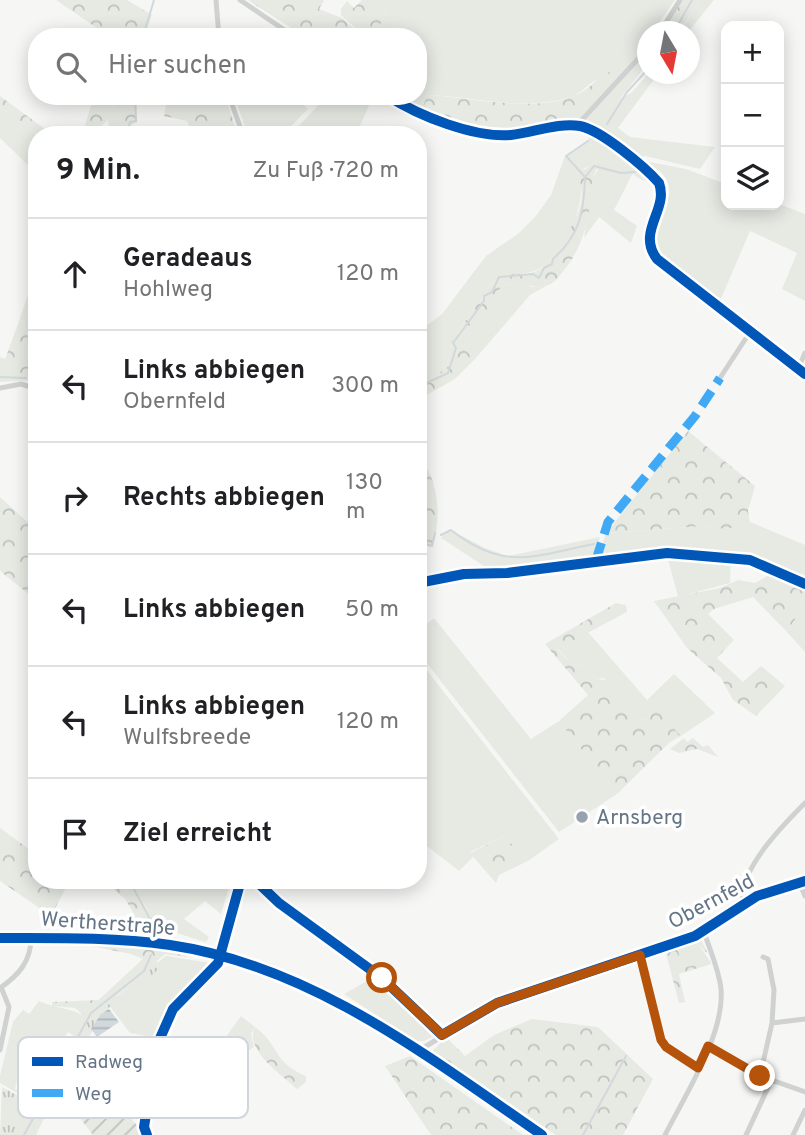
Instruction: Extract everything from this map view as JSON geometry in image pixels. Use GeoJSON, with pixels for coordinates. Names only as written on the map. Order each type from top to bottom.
{"type":"FeatureCollection","features":[{"type":"Feature","properties":{"kind":"main road","name":"Wertherstraße"},"geometry":{"type":"LineString","coordinates":[[0,938],[130,940],[220,956],[321,993],[418,1051],[542,1135]]}},
{"type":"Feature","properties":{"kind":"street"},"geometry":{"type":"LineString","coordinates":[[216,0],[218,28]]}},
{"type":"Feature","properties":{"kind":"street"},"geometry":{"type":"LineString","coordinates":[[240,0],[282,28]]}},
{"type":"Feature","properties":{"kind":"street"},"geometry":{"type":"LineString","coordinates":[[667,21],[680,0]]}},
{"type":"Feature","properties":{"kind":"street"},"geometry":{"type":"LineString","coordinates":[[580,126],[581,121],[637,60]]}},
{"type":"Feature","properties":{"kind":"street"},"geometry":{"type":"LineString","coordinates":[[232,105],[240,126]]}},
{"type":"Feature","properties":{"kind":"street"},"geometry":{"type":"LineString","coordinates":[[404,105],[419,114],[495,135],[580,126],[604,138],[657,180],[661,197],[648,236],[654,255],[805,374]]}},
{"type":"Feature","properties":{"kind":"street"},"geometry":{"type":"LineString","coordinates":[[720,378],[750,332]]}},
{"type":"Feature","properties":{"kind":"street"},"geometry":{"type":"LineString","coordinates":[[798,369],[805,352]]}},
{"type":"Feature","properties":{"kind":"street"},"geometry":{"type":"LineString","coordinates":[[0,388],[21,384],[28,387]]}},
{"type":"Feature","properties":{"kind":"street"},"geometry":{"type":"LineString","coordinates":[[774,571],[805,584]]}},
{"type":"Feature","properties":{"kind":"street"},"geometry":{"type":"LineString","coordinates":[[743,904],[742,889],[748,875],[785,823],[805,803]]}},
{"type":"Feature","properties":{"kind":"street"},"geometry":{"type":"LineString","coordinates":[[802,882],[805,896]]}},
{"type":"Feature","properties":{"kind":"street","name":"Obernfeld"},"geometry":{"type":"LineString","coordinates":[[418,1051],[497,1003],[704,932],[743,904],[772,890],[802,882]]}},
{"type":"Feature","properties":{"kind":"street"},"geometry":{"type":"LineString","coordinates":[[160,1037],[167,1020],[214,969],[239,889]]}},
{"type":"Feature","properties":{"kind":"street"},"geometry":{"type":"LineString","coordinates":[[665,1135],[717,1024],[721,989],[704,932]]}},
{"type":"Feature","properties":{"kind":"street"},"geometry":{"type":"LineString","coordinates":[[0,1050],[9,1007],[1,987],[24,966],[30,952],[31,938]]}},
{"type":"Feature","properties":{"kind":"street"},"geometry":{"type":"LineString","coordinates":[[640,955],[661,1040],[666,1047],[698,1068]]}},
{"type":"Feature","properties":{"kind":"street"},"geometry":{"type":"LineString","coordinates":[[760,1076],[772,1023],[774,990],[768,959],[763,957]]}},
{"type":"Feature","properties":{"kind":"street"},"geometry":{"type":"LineString","coordinates":[[360,961],[382,978],[442,1035]]}},
{"type":"Feature","properties":{"kind":"street"},"geometry":{"type":"LineString","coordinates":[[772,1023],[805,1019]]}},
{"type":"Feature","properties":{"kind":"street"},"geometry":{"type":"LineString","coordinates":[[708,1046],[771,1082],[805,1093]]}},
{"type":"Feature","properties":{"kind":"street"},"geometry":{"type":"LineString","coordinates":[[747,1135],[771,1082]]}},
{"type":"Feature","properties":{"kind":"street"},"geometry":{"type":"LineString","coordinates":[[793,1135],[805,1110]]}},
{"type":"Feature","properties":{"kind":"street"},"geometry":{"type":"LineString","coordinates":[[145,1118],[144,1127],[147,1135]]}},
{"type":"Feature","properties":{"kind":"green space"},"geometry":{"type":"Polygon","coordinates":[[[56,0],[127,0],[152,15],[147,28],[97,28],[56,0]]]}},
{"type":"Feature","properties":{"kind":"green space"},"geometry":{"type":"Polygon","coordinates":[[[248,0],[324,0],[319,9],[342,18],[353,28],[291,28],[248,0]]]}},
{"type":"Feature","properties":{"kind":"green space"},"geometry":{"type":"Polygon","coordinates":[[[362,0],[392,0],[378,28],[355,28],[341,15],[341,9],[347,1],[354,8],[362,0]]]}},
{"type":"Feature","properties":{"kind":"green space"},"geometry":{"type":"Polygon","coordinates":[[[392,0],[675,0],[660,21],[637,21],[637,55],[626,67],[616,74],[596,80],[573,96],[551,102],[516,103],[428,95],[427,98],[427,28],[378,28],[392,0]]]}},
{"type":"Feature","properties":{"kind":"green space"},"geometry":{"type":"Polygon","coordinates":[[[681,0],[700,0],[686,21],[668,21],[681,0]]]}},
{"type":"Feature","properties":{"kind":"green space"},"geometry":{"type":"Polygon","coordinates":[[[700,0],[714,0],[697,21],[687,21],[700,0]]]}},
{"type":"Feature","properties":{"kind":"green space"},"geometry":{"type":"Polygon","coordinates":[[[637,50],[637,57],[580,119],[572,122],[497,131],[422,110],[424,105],[427,105],[427,95],[505,103],[545,103],[584,91],[605,72],[618,73],[637,50]]]}},
{"type":"Feature","properties":{"kind":"green space"},"geometry":{"type":"Polygon","coordinates":[[[637,63],[637,77],[620,99],[639,84],[651,84],[618,128],[630,137],[715,147],[700,169],[645,156],[633,159],[583,123],[637,63]]]}},
{"type":"Feature","properties":{"kind":"green space"},"geometry":{"type":"Polygon","coordinates":[[[0,96],[41,126],[28,128],[0,107],[0,96]]]}},
{"type":"Feature","properties":{"kind":"green space"},"geometry":{"type":"Polygon","coordinates":[[[91,105],[136,105],[137,122],[130,126],[109,126],[108,120],[101,126],[85,126],[91,105]]]}},
{"type":"Feature","properties":{"kind":"green space"},"geometry":{"type":"Polygon","coordinates":[[[166,105],[228,105],[235,126],[189,126],[187,121],[164,116],[166,105]]]}},
{"type":"Feature","properties":{"kind":"green space"},"geometry":{"type":"Polygon","coordinates":[[[237,105],[304,105],[308,109],[291,126],[245,126],[237,105]]]}},
{"type":"Feature","properties":{"kind":"green space"},"geometry":{"type":"Polygon","coordinates":[[[318,105],[369,105],[360,126],[299,126],[318,105]]]}},
{"type":"Feature","properties":{"kind":"green space"},"geometry":{"type":"Polygon","coordinates":[[[410,105],[424,105],[422,110],[410,105]]]}},
{"type":"Feature","properties":{"kind":"green space"},"geometry":{"type":"Polygon","coordinates":[[[0,107],[28,128],[28,165],[0,138],[0,107]]]}},
{"type":"Feature","properties":{"kind":"green space"},"geometry":{"type":"Polygon","coordinates":[[[592,134],[651,178],[649,182],[640,179],[586,142],[592,134]]]}},
{"type":"Feature","properties":{"kind":"green space"},"geometry":{"type":"Polygon","coordinates":[[[586,142],[633,173],[614,210],[637,226],[631,243],[599,217],[584,238],[593,177],[598,170],[590,165],[577,173],[582,179],[579,205],[576,219],[564,245],[546,265],[534,271],[496,277],[451,342],[447,368],[427,381],[427,325],[442,314],[486,256],[519,233],[536,216],[551,195],[565,156],[586,142]]]}},
{"type":"Feature","properties":{"kind":"green space"},"geometry":{"type":"Polygon","coordinates":[[[645,161],[686,169],[721,182],[721,210],[784,210],[784,206],[805,214],[805,301],[782,289],[797,253],[750,231],[720,301],[667,263],[656,250],[653,241],[654,231],[669,195],[669,186],[658,170],[645,161]]]}},
{"type":"Feature","properties":{"kind":"green space"},"geometry":{"type":"Polygon","coordinates":[[[592,162],[599,164],[593,177],[583,237],[565,269],[554,282],[545,286],[503,284],[464,344],[467,352],[476,358],[455,379],[427,395],[427,380],[447,368],[451,342],[496,277],[534,272],[553,257],[575,220],[580,205],[582,197],[577,171],[586,169],[592,162]]]}},
{"type":"Feature","properties":{"kind":"green space"},"geometry":{"type":"Polygon","coordinates":[[[522,282],[532,287],[546,286],[530,295],[476,358],[467,352],[464,344],[503,284],[522,282]]]}},
{"type":"Feature","properties":{"kind":"green space"},"geometry":{"type":"Polygon","coordinates":[[[28,294],[28,339],[23,320],[19,321],[28,294]]]}},
{"type":"Feature","properties":{"kind":"green space"},"geometry":{"type":"Polygon","coordinates":[[[23,320],[28,336],[28,380],[0,382],[0,357],[5,359],[19,321],[23,320]]]}},
{"type":"Feature","properties":{"kind":"green space"},"geometry":{"type":"Polygon","coordinates":[[[688,431],[755,486],[748,511],[750,524],[725,529],[702,526],[606,533],[688,431]]]}},
{"type":"Feature","properties":{"kind":"green space"},"geometry":{"type":"Polygon","coordinates":[[[427,469],[435,489],[438,513],[432,547],[427,546],[427,469]]]}},
{"type":"Feature","properties":{"kind":"green space"},"geometry":{"type":"Polygon","coordinates":[[[0,497],[28,523],[28,594],[0,571],[0,497]]]}},
{"type":"Feature","properties":{"kind":"green space"},"geometry":{"type":"Polygon","coordinates":[[[750,522],[805,545],[805,583],[750,557],[664,552],[598,557],[606,533],[702,526],[725,529],[750,522]]]}},
{"type":"Feature","properties":{"kind":"green space"},"geometry":{"type":"Polygon","coordinates":[[[449,529],[485,548],[508,556],[600,537],[592,559],[493,572],[441,538],[449,529]]]}},
{"type":"Feature","properties":{"kind":"green space"},"geometry":{"type":"Polygon","coordinates":[[[667,555],[731,560],[730,583],[678,597],[667,555]]]}},
{"type":"Feature","properties":{"kind":"green space"},"geometry":{"type":"Polygon","coordinates":[[[773,573],[805,586],[805,597],[795,605],[798,616],[786,631],[753,597],[714,609],[708,614],[734,640],[717,658],[743,682],[761,666],[785,686],[756,716],[733,700],[721,678],[687,648],[654,601],[720,588],[738,580],[755,583],[773,573]]]}},
{"type":"Feature","properties":{"kind":"green space"},"geometry":{"type":"Polygon","coordinates":[[[805,597],[805,652],[786,631],[798,616],[795,605],[805,597]]]}},
{"type":"Feature","properties":{"kind":"green space"},"geometry":{"type":"Polygon","coordinates":[[[616,603],[626,605],[627,612],[557,649],[571,664],[586,667],[597,679],[608,680],[637,719],[645,720],[651,714],[647,700],[681,736],[670,742],[617,794],[559,721],[588,695],[545,644],[616,603]]]}},
{"type":"Feature","properties":{"kind":"green space"},"geometry":{"type":"Polygon","coordinates":[[[434,618],[531,739],[559,721],[617,794],[559,832],[427,663],[427,624],[434,618]]]}},
{"type":"Feature","properties":{"kind":"green space"},"geometry":{"type":"Polygon","coordinates":[[[587,631],[647,700],[674,674],[715,713],[681,736],[648,702],[651,714],[645,720],[637,719],[604,678],[597,679],[586,667],[571,664],[557,648],[587,631]]]}},
{"type":"Feature","properties":{"kind":"green space"},"geometry":{"type":"Polygon","coordinates":[[[427,670],[559,839],[528,861],[504,836],[470,852],[473,857],[459,871],[427,846],[427,670]]]}},
{"type":"Feature","properties":{"kind":"green space"},"geometry":{"type":"Polygon","coordinates":[[[684,738],[687,742],[693,738],[703,747],[708,745],[718,757],[697,749],[679,753],[670,749],[684,738]]]}},
{"type":"Feature","properties":{"kind":"green space"},"geometry":{"type":"Polygon","coordinates":[[[0,828],[28,848],[28,889],[65,889],[51,916],[0,881],[0,828]]]}},
{"type":"Feature","properties":{"kind":"green space"},"geometry":{"type":"Polygon","coordinates":[[[504,836],[528,861],[499,875],[496,883],[470,853],[504,836]]]}},
{"type":"Feature","properties":{"kind":"green space"},"geometry":{"type":"Polygon","coordinates":[[[138,889],[228,889],[221,914],[205,901],[184,919],[209,937],[206,942],[180,934],[160,923],[140,896],[138,889]]]}},
{"type":"Feature","properties":{"kind":"green space"},"geometry":{"type":"Polygon","coordinates":[[[140,889],[145,907],[167,930],[139,927],[85,928],[126,925],[133,921],[134,914],[125,899],[114,890],[140,889]]]}},
{"type":"Feature","properties":{"kind":"green space"},"geometry":{"type":"Polygon","coordinates":[[[700,938],[708,954],[699,945],[678,951],[683,968],[710,961],[711,964],[679,974],[685,1002],[679,1003],[665,950],[700,938]]]}},
{"type":"Feature","properties":{"kind":"green space"},"geometry":{"type":"Polygon","coordinates":[[[91,943],[144,946],[188,954],[187,957],[165,954],[118,994],[87,1037],[76,1037],[87,1018],[75,1008],[52,1006],[52,1002],[99,1000],[143,959],[91,946],[91,943]]]}},
{"type":"Feature","properties":{"kind":"green space"},"geometry":{"type":"Polygon","coordinates":[[[699,945],[710,961],[683,969],[678,951],[699,945]]]}},
{"type":"Feature","properties":{"kind":"green space"},"geometry":{"type":"Polygon","coordinates":[[[166,956],[211,963],[175,1008],[157,1037],[130,1033],[108,1004],[166,956]]]}},
{"type":"Feature","properties":{"kind":"green space"},"geometry":{"type":"Polygon","coordinates":[[[166,956],[173,957],[147,979],[138,980],[118,995],[89,1037],[73,1037],[77,1020],[143,959],[159,962],[166,956]]]}},
{"type":"Feature","properties":{"kind":"green space"},"geometry":{"type":"Polygon","coordinates":[[[376,976],[436,1035],[424,1041],[416,1041],[344,994],[376,976]]]}},
{"type":"Feature","properties":{"kind":"green space"},"geometry":{"type":"Polygon","coordinates":[[[39,1001],[87,1018],[74,1036],[68,1032],[65,1037],[18,1037],[18,1079],[15,1089],[18,1093],[0,1083],[0,1076],[13,1022],[23,1010],[29,1014],[39,1001]]]}},
{"type":"Feature","properties":{"kind":"green space"},"geometry":{"type":"Polygon","coordinates":[[[241,1016],[255,1027],[251,1034],[254,1047],[248,1051],[248,1037],[226,1037],[241,1016]]]}},
{"type":"Feature","properties":{"kind":"green space"},"geometry":{"type":"Polygon","coordinates":[[[532,1019],[598,1027],[653,1079],[623,1135],[556,1135],[433,1051],[446,1037],[465,1056],[494,1035],[532,1019]]]}},
{"type":"Feature","properties":{"kind":"green space"},"geometry":{"type":"Polygon","coordinates":[[[255,1027],[263,1033],[287,1065],[306,1076],[306,1082],[297,1089],[266,1061],[254,1044],[255,1027]]]}},
{"type":"Feature","properties":{"kind":"green space"},"geometry":{"type":"Polygon","coordinates":[[[410,1056],[523,1135],[431,1135],[385,1066],[410,1056]]]}},
{"type":"Feature","properties":{"kind":"green space"},"geometry":{"type":"Polygon","coordinates":[[[2,1087],[18,1096],[18,1118],[41,1118],[32,1135],[0,1135],[2,1087]]]}},
{"type":"Feature","properties":{"kind":"green space"},"geometry":{"type":"Polygon","coordinates":[[[31,1118],[44,1118],[36,1135],[21,1135],[31,1118]]]}},
{"type":"Feature","properties":{"kind":"green space"},"geometry":{"type":"Polygon","coordinates":[[[80,1118],[131,1118],[144,1135],[93,1135],[80,1118]]]}},
{"type":"Feature","properties":{"kind":"shaded area"},"geometry":{"type":"Polygon","coordinates":[[[109,1009],[119,1022],[97,1037],[91,1029],[101,1014],[109,1009]]]}},
{"type":"Feature","properties":{"kind":"waterway"},"geometry":{"type":"LineString","coordinates":[[146,28],[154,0]]}},
{"type":"Feature","properties":{"kind":"waterway"},"geometry":{"type":"LineString","coordinates":[[680,21],[692,0]]}},
{"type":"Feature","properties":{"kind":"waterway"},"geometry":{"type":"LineString","coordinates":[[607,124],[637,81]]}},
{"type":"Feature","properties":{"kind":"waterway"},"geometry":{"type":"LineString","coordinates":[[129,126],[130,122],[136,121],[135,105]]}},
{"type":"Feature","properties":{"kind":"waterway"},"geometry":{"type":"LineString","coordinates":[[427,383],[448,373],[456,348],[453,343],[484,301],[484,296],[492,292],[499,277],[533,274],[539,278],[544,268],[552,264],[553,259],[575,232],[582,212],[585,177],[566,156],[588,141]]}},
{"type":"Feature","properties":{"kind":"waterway"},"geometry":{"type":"LineString","coordinates":[[586,176],[594,166],[621,173],[635,172]]}},
{"type":"Feature","properties":{"kind":"waterway"},"geometry":{"type":"LineString","coordinates":[[0,377],[26,378]]}},
{"type":"Feature","properties":{"kind":"waterway"},"geometry":{"type":"LineString","coordinates":[[441,535],[451,530],[488,552],[520,557],[594,544]]}},
{"type":"Feature","properties":{"kind":"waterway"},"geometry":{"type":"LineString","coordinates":[[427,545],[432,546],[435,533]]}},
{"type":"Feature","properties":{"kind":"waterway"},"geometry":{"type":"LineString","coordinates":[[134,889],[151,921],[150,929]]}},
{"type":"Feature","properties":{"kind":"waterway"},"geometry":{"type":"LineString","coordinates":[[78,1037],[91,1013],[144,971],[151,955]]}},
{"type":"Feature","properties":{"kind":"waterway"},"geometry":{"type":"LineString","coordinates":[[583,1135],[626,1056]]}},
{"type":"Feature","properties":{"kind":"waterway"},"geometry":{"type":"LineString","coordinates":[[24,1135],[33,1118]]}},
{"type":"Feature","properties":{"kind":"marked path"},"geometry":{"type":"LineString","coordinates":[[596,560],[608,522],[695,416],[720,378]]}},
{"type":"Feature","properties":{"kind":"cycle path"},"geometry":{"type":"LineString","coordinates":[[404,105],[447,124],[481,133],[511,135],[572,125],[589,129],[611,142],[659,183],[660,202],[650,239],[651,249],[657,259],[805,374]]}},
{"type":"Feature","properties":{"kind":"cycle path"},"geometry":{"type":"LineString","coordinates":[[427,581],[464,574],[507,573],[667,553],[750,560],[805,584]]}},
{"type":"Feature","properties":{"kind":"cycle path"},"geometry":{"type":"LineString","coordinates":[[264,889],[279,903],[382,978],[442,1035],[497,1003],[695,936],[757,896],[805,881]]}},
{"type":"Feature","properties":{"kind":"cycle path"},"geometry":{"type":"LineString","coordinates":[[161,1037],[173,1009],[218,963],[239,889]]}},
{"type":"Feature","properties":{"kind":"cycle path"},"geometry":{"type":"LineString","coordinates":[[0,938],[149,942],[222,956],[272,972],[366,1018],[542,1135]]}},
{"type":"Feature","properties":{"kind":"cycle path"},"geometry":{"type":"LineString","coordinates":[[145,1118],[144,1127],[147,1135]]}},
{"type":"Feature","properties":{"kind":"place","name":"Arnsberg"},"geometry":{"type":"Point","coordinates":[582,817]}},
{"type":"Feature","properties":{"kind":"route"},"geometry":{"type":"LineString","coordinates":[[382,978],[442,1035],[497,1003],[524,992],[640,955],[661,1040],[666,1047],[698,1068],[708,1046],[760,1076]]}}]}
